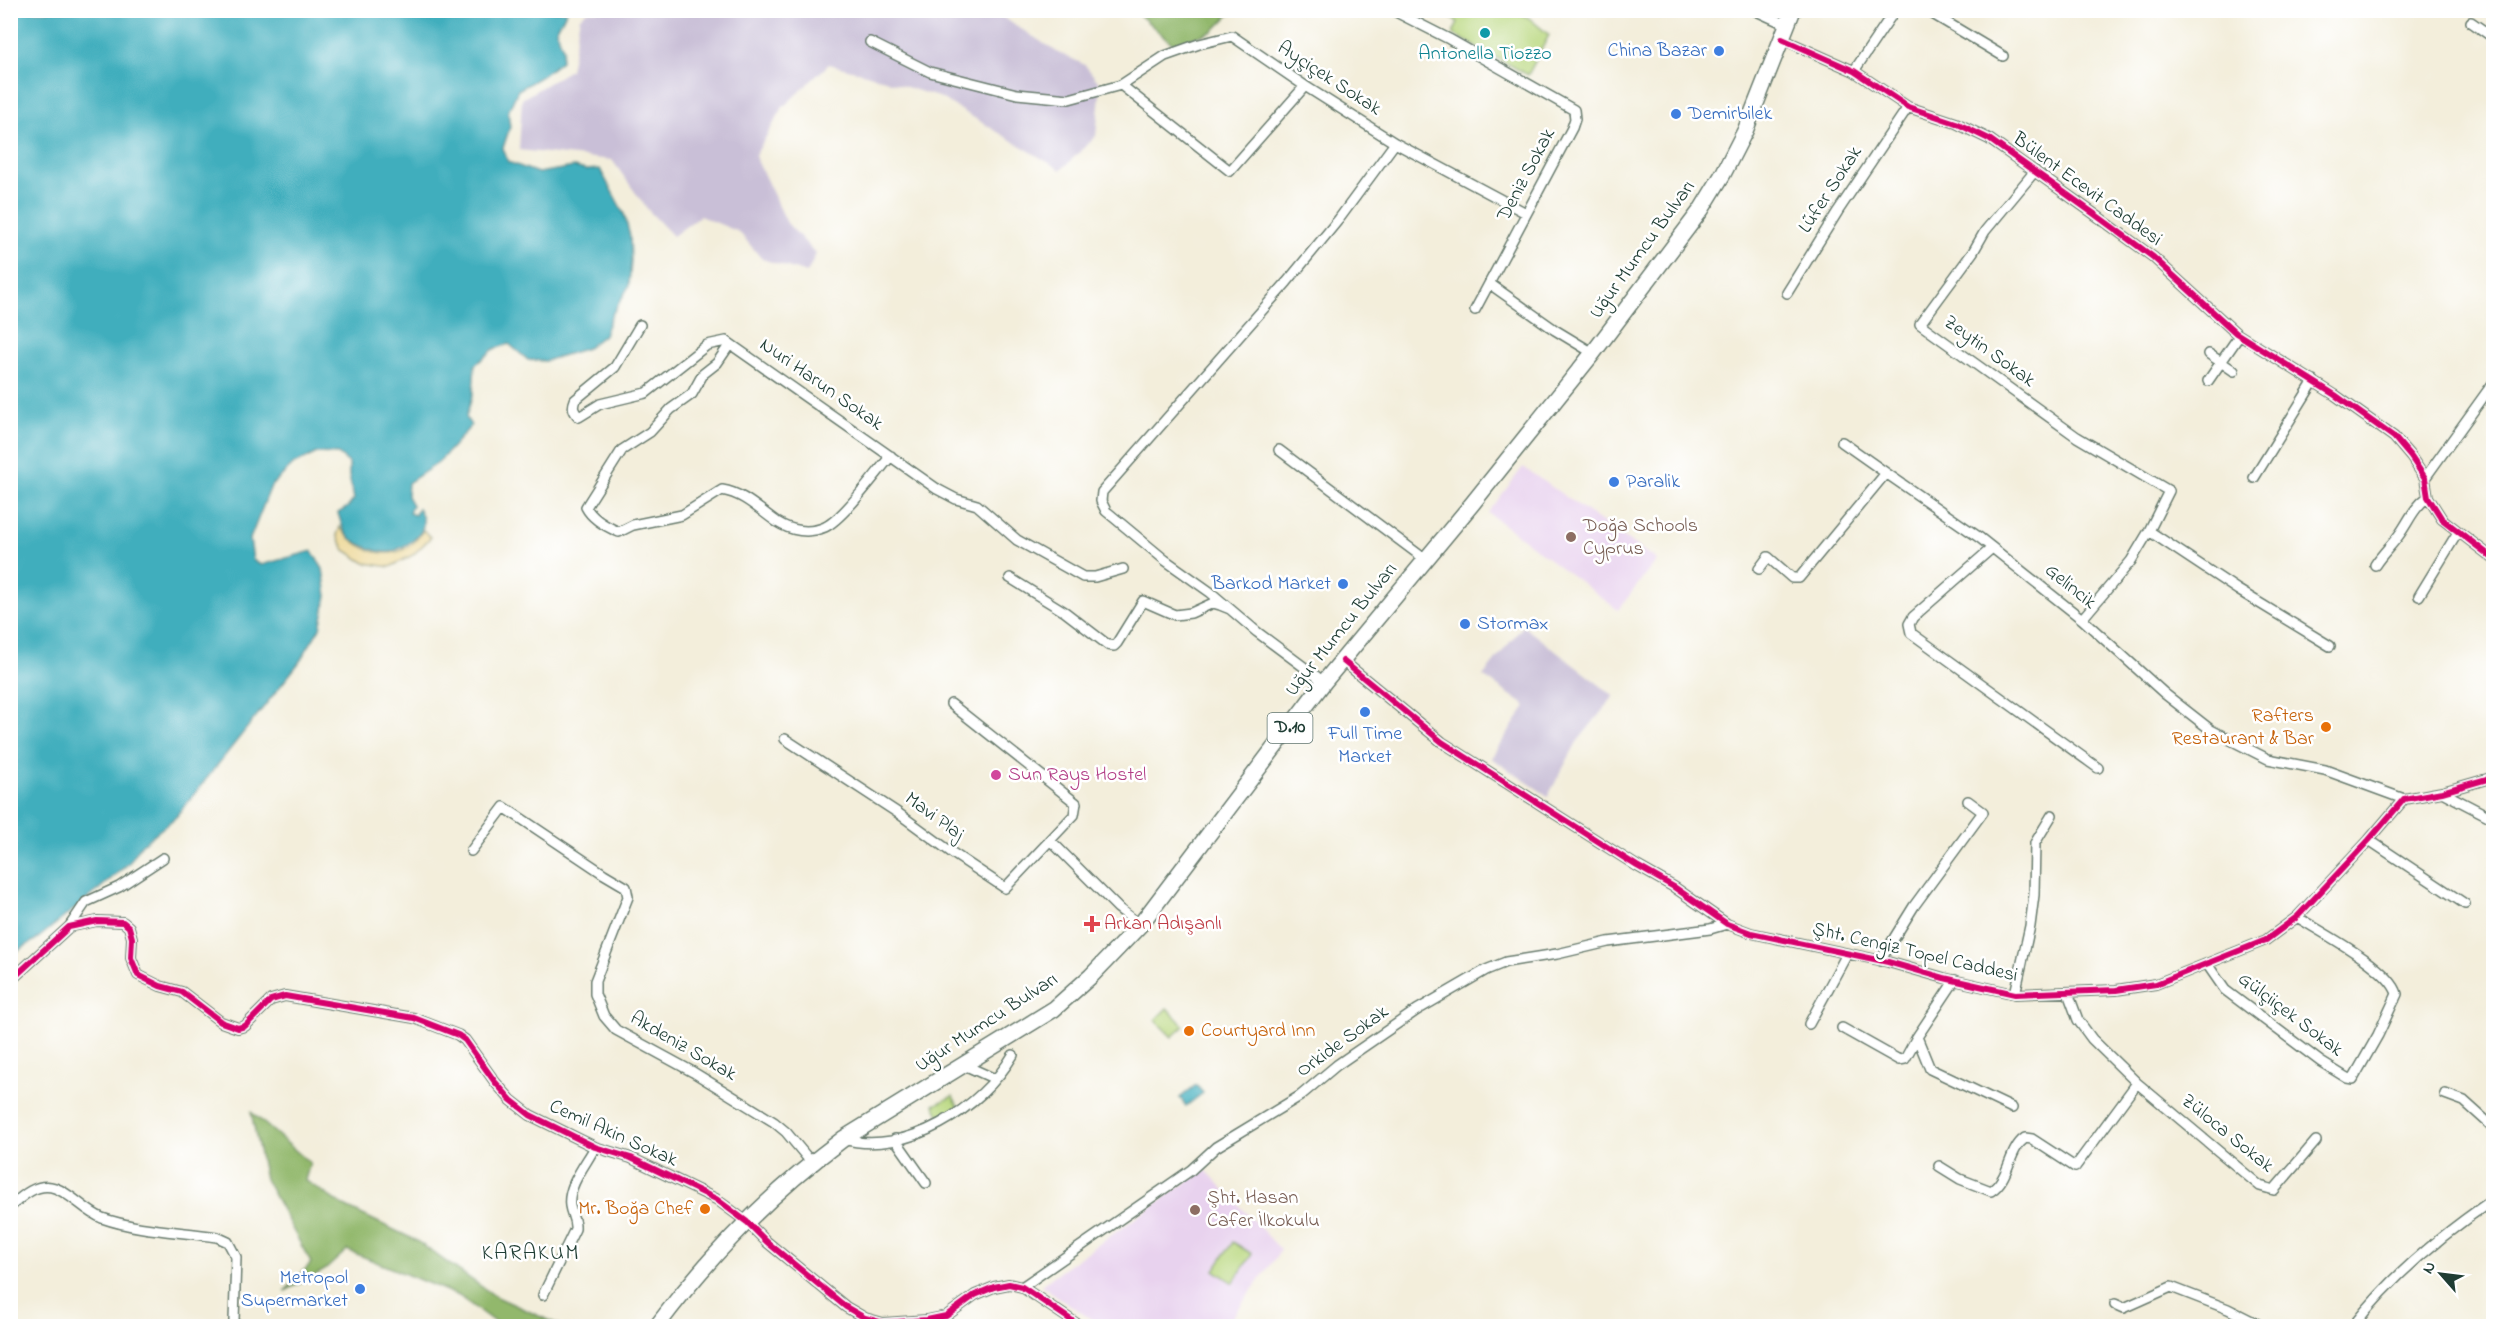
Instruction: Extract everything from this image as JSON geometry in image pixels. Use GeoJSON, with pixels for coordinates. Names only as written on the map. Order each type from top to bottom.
{"type":"FeatureCollection","features":[{"type":"Feature","properties":{"kind":"main road","name":"Uğur Mumcu Bulvarı"},"geometry":{"type":"LineString","coordinates":[[657,1326],[675,1301],[747,1222],[811,1162],[843,1138],[1054,1009],[1091,976],[1140,925],[1324,682],[1593,353],[1701,210],[1724,174],[1745,131],[1793,10]]}},
{"type":"Feature","properties":{"kind":"street","name":"Deniz Sokak"},"geometry":{"type":"LineString","coordinates":[[1392,10],[1449,39],[1574,110],[1575,118],[1572,128],[1475,310]]}},
{"type":"Feature","properties":{"kind":"street","name":"Bülent Ecevit Caddesi"},"geometry":{"type":"LineString","coordinates":[[1754,10],[1785,32],[1854,71],[1908,107],[1956,123],[1989,139],[2153,257],[2239,336],[2314,381],[2394,437],[2425,478],[2428,496],[2442,519],[2493,559]]}},
{"type":"Feature","properties":{"kind":"street"},"geometry":{"type":"LineString","coordinates":[[1854,71],[1894,10]]}},
{"type":"Feature","properties":{"kind":"street"},"geometry":{"type":"LineString","coordinates":[[1926,10],[2003,56]]}},
{"type":"Feature","properties":{"kind":"street"},"geometry":{"type":"LineString","coordinates":[[2471,22],[2493,38]]}},
{"type":"Feature","properties":{"kind":"street","name":"Ayçiçek Sokak"},"geometry":{"type":"LineString","coordinates":[[870,42],[930,72],[1017,94],[1069,99],[1121,85],[1165,56],[1232,36],[1395,143],[1527,213]]}},
{"type":"Feature","properties":{"kind":"street"},"geometry":{"type":"LineString","coordinates":[[1121,85],[1230,171],[1305,86]]}},
{"type":"Feature","properties":{"kind":"street","name":"Lűfer Sokak"},"geometry":{"type":"LineString","coordinates":[[1787,292],[1908,107]]}},
{"type":"Feature","properties":{"kind":"street"},"geometry":{"type":"LineString","coordinates":[[1324,682],[1264,638],[1210,592],[1165,560],[1106,511],[1101,501],[1102,492],[1294,273],[1339,219],[1395,143]]}},
{"type":"Feature","properties":{"kind":"street","name":"Zeytin Sokak"},"geometry":{"type":"LineString","coordinates":[[2035,171],[1984,231],[1973,252],[1920,324],[2077,437],[2169,491],[2150,531]]}},
{"type":"Feature","properties":{"kind":"street"},"geometry":{"type":"LineString","coordinates":[[1490,284],[1555,330],[1593,353]]}},
{"type":"Feature","properties":{"kind":"street","name":"Nuri Harun Sokak"},"geometry":{"type":"LineString","coordinates":[[640,325],[615,367],[575,400],[574,412],[579,417],[600,404],[646,393],[707,345],[726,341],[937,489],[956,499],[976,505],[1017,540],[1083,577],[1095,577],[1123,569]]}},
{"type":"Feature","properties":{"kind":"street"},"geometry":{"type":"LineString","coordinates":[[2208,381],[2239,336]]}},
{"type":"Feature","properties":{"kind":"street","name":"Nuri Harun Sokak"},"geometry":{"type":"LineString","coordinates":[[730,344],[717,363],[703,374],[692,394],[671,409],[651,432],[622,450],[615,460],[586,507],[607,527],[619,532],[633,525],[682,515],[722,490],[737,493],[782,525],[794,530],[816,529],[825,526],[840,514],[891,456]]}},
{"type":"Feature","properties":{"kind":"street"},"geometry":{"type":"LineString","coordinates":[[2209,354],[2234,371]]}},
{"type":"Feature","properties":{"kind":"street"},"geometry":{"type":"LineString","coordinates":[[2254,478],[2314,381]]}},
{"type":"Feature","properties":{"kind":"street"},"geometry":{"type":"LineString","coordinates":[[2425,478],[2493,382]]}},
{"type":"Feature","properties":{"kind":"street","name":"Gelincik"},"geometry":{"type":"LineString","coordinates":[[1842,442],[1960,523],[2082,619],[2165,694],[2211,730],[2268,759],[2325,770],[2404,799]]}},
{"type":"Feature","properties":{"kind":"street"},"geometry":{"type":"LineString","coordinates":[[1279,450],[1426,560]]}},
{"type":"Feature","properties":{"kind":"street"},"geometry":{"type":"LineString","coordinates":[[1759,569],[1768,557],[1792,578],[1800,578],[1886,473]]}},
{"type":"Feature","properties":{"kind":"street"},"geometry":{"type":"LineString","coordinates":[[2375,565],[2383,552],[2397,538],[2417,505],[2428,496]]}},
{"type":"Feature","properties":{"kind":"street"},"geometry":{"type":"LineString","coordinates":[[2082,619],[2131,561],[2150,531],[2238,590],[2330,646]]}},
{"type":"Feature","properties":{"kind":"street"},"geometry":{"type":"LineString","coordinates":[[2419,596],[2458,532]]}},
{"type":"Feature","properties":{"kind":"street"},"geometry":{"type":"LineString","coordinates":[[1992,548],[1913,616],[1909,624],[1911,633],[2098,768]]}},
{"type":"Feature","properties":{"kind":"street"},"geometry":{"type":"LineString","coordinates":[[1010,578],[1065,612],[1108,645],[1114,646],[1143,601],[1175,615],[1191,613],[1213,603],[1230,609]]}},
{"type":"Feature","properties":{"kind":"street","name":"Şht. Cengiz Topel Caddesi"},"geometry":{"type":"LineString","coordinates":[[1343,661],[1443,742],[1637,866],[1674,887],[1727,924],[1751,933],[2015,994],[2116,990],[2156,984],[2266,940],[2297,917],[2404,799]]}},
{"type":"Feature","properties":{"kind":"street"},"geometry":{"type":"LineString","coordinates":[[951,704],[1073,799],[1077,808],[1074,814],[1051,841],[1118,908],[1140,925]]}},
{"type":"Feature","properties":{"kind":"street","name":"Mavi Plaj"},"geometry":{"type":"LineString","coordinates":[[785,739],[880,801],[1005,888],[1051,841]]}},
{"type":"Feature","properties":{"kind":"street"},"geometry":{"type":"LineString","coordinates":[[2404,799],[2442,792],[2493,777]]}},
{"type":"Feature","properties":{"kind":"street"},"geometry":{"type":"LineString","coordinates":[[2442,792],[2493,819]]}},
{"type":"Feature","properties":{"kind":"street"},"geometry":{"type":"LineString","coordinates":[[1880,961],[1914,906],[1983,812],[1968,801]]}},
{"type":"Feature","properties":{"kind":"street","name":"Akdeniz Sokak"},"geometry":{"type":"LineString","coordinates":[[471,851],[504,807],[626,886],[628,897],[595,981],[595,994],[604,1016],[616,1030],[693,1072],[774,1122],[786,1132],[811,1162]]}},
{"type":"Feature","properties":{"kind":"street"},"geometry":{"type":"LineString","coordinates":[[2015,994],[2031,916],[2035,843],[2052,815]]}},
{"type":"Feature","properties":{"kind":"street"},"geometry":{"type":"LineString","coordinates":[[2369,840],[2465,904]]}},
{"type":"Feature","properties":{"kind":"street"},"geometry":{"type":"LineString","coordinates":[[10,981],[69,927],[86,902],[119,888],[163,858]]}},
{"type":"Feature","properties":{"kind":"street","name":"Gülçiiçek Sokak"},"geometry":{"type":"LineString","coordinates":[[2207,964],[2225,990],[2321,1062],[2347,1078],[2353,1079],[2378,1035],[2397,994],[2396,988],[2373,964],[2297,917]]}},
{"type":"Feature","properties":{"kind":"street","name":"Cemil Akin Sokak"},"geometry":{"type":"LineString","coordinates":[[69,927],[97,921],[123,922],[129,927],[132,938],[131,958],[138,975],[160,986],[182,992],[221,1022],[238,1028],[245,1026],[271,1000],[285,996],[414,1018],[458,1035],[465,1040],[511,1100],[530,1115],[595,1147],[631,1158],[716,1199],[747,1222],[767,1242],[846,1307],[865,1318],[883,1323],[927,1320],[946,1316],[975,1295],[994,1287],[1009,1284],[1022,1287]]}},
{"type":"Feature","properties":{"kind":"street","name":"Orkide Sokak"},"geometry":{"type":"LineString","coordinates":[[1022,1287],[1191,1170],[1216,1147],[1300,1096],[1337,1065],[1417,1010],[1486,970],[1506,962],[1557,954],[1608,942],[1710,929],[1727,924]]}},
{"type":"Feature","properties":{"kind":"street"},"geometry":{"type":"LineString","coordinates":[[1809,1024],[1847,954]]}},
{"type":"Feature","properties":{"kind":"street"},"geometry":{"type":"LineString","coordinates":[[1842,1028],[1899,1060],[1905,1059],[1955,980]]}},
{"type":"Feature","properties":{"kind":"street","name":"Züloca Sokak"},"geometry":{"type":"LineString","coordinates":[[2068,993],[2078,1020],[2137,1083],[2260,1186],[2267,1190],[2274,1190],[2316,1141]]}},
{"type":"Feature","properties":{"kind":"street"},"geometry":{"type":"LineString","coordinates":[[1917,1037],[1930,1069],[2012,1108]]}},
{"type":"Feature","properties":{"kind":"street"},"geometry":{"type":"LineString","coordinates":[[843,1138],[861,1144],[895,1139],[930,1130],[960,1113],[995,1079],[1013,1054]]}},
{"type":"Feature","properties":{"kind":"street"},"geometry":{"type":"LineString","coordinates":[[964,1065],[995,1079]]}},
{"type":"Feature","properties":{"kind":"street"},"geometry":{"type":"LineString","coordinates":[[1939,1166],[1960,1179],[1991,1191],[1998,1185],[2018,1146],[2025,1138],[2032,1139],[2051,1154],[2075,1167],[2137,1083]]}},
{"type":"Feature","properties":{"kind":"street"},"geometry":{"type":"LineString","coordinates":[[2445,1094],[2464,1101],[2493,1128]]}},
{"type":"Feature","properties":{"kind":"street"},"geometry":{"type":"LineString","coordinates":[[895,1139],[926,1183]]}},
{"type":"Feature","properties":{"kind":"street"},"geometry":{"type":"LineString","coordinates":[[543,1295],[575,1229],[576,1222],[570,1205],[571,1191],[595,1147]]}},
{"type":"Feature","properties":{"kind":"street"},"geometry":{"type":"LineString","coordinates":[[10,1207],[24,1194],[38,1187],[55,1188],[99,1217],[128,1226],[205,1235],[228,1242],[236,1257],[234,1321],[236,1326]]}},
{"type":"Feature","properties":{"kind":"street"},"geometry":{"type":"LineString","coordinates":[[2353,1326],[2396,1277],[2493,1199]]}},
{"type":"Feature","properties":{"kind":"street"},"geometry":{"type":"LineString","coordinates":[[1022,1287],[1080,1326]]}},
{"type":"Feature","properties":{"kind":"street"},"geometry":{"type":"LineString","coordinates":[[2115,1304],[2124,1308],[2171,1287],[2228,1309],[2262,1326]]}},
{"type":"Feature","properties":{"kind":"shaded area"},"geometry":{"type":"Polygon","coordinates":[[[588,11],[993,11],[1054,50],[1085,65],[1101,85],[1096,136],[1061,170],[941,98],[829,64],[783,107],[755,156],[787,223],[816,254],[807,273],[762,259],[739,232],[700,216],[673,236],[648,210],[612,160],[519,150],[522,99],[570,70],[580,17],[588,11]]]}},
{"type":"Feature","properties":{"kind":"shaded area","name":"Doğa Schools Cyprus"},"geometry":{"type":"Polygon","coordinates":[[[1523,467],[1657,560],[1618,610],[1488,513],[1523,467]]]}},
{"type":"Feature","properties":{"kind":"shaded area"},"geometry":{"type":"Polygon","coordinates":[[[1523,626],[1614,696],[1577,742],[1548,796],[1491,758],[1526,706],[1483,676],[1523,626]]]}},
{"type":"Feature","properties":{"kind":"shaded area","name":"Şht. Hasan Cafer İlkokulu"},"geometry":{"type":"Polygon","coordinates":[[[1205,1169],[1281,1250],[1226,1326],[1101,1326],[1041,1285],[1205,1169]]]}},
{"type":"Feature","properties":{"kind":"green space"},"geometry":{"type":"Polygon","coordinates":[[[1135,11],[1233,11],[1213,31],[1174,45],[1135,11]]]}},
{"type":"Feature","properties":{"kind":"green space"},"geometry":{"type":"Polygon","coordinates":[[[1438,11],[1516,11],[1529,18],[1549,35],[1528,75],[1453,34],[1458,22],[1438,11]]]}},
{"type":"Feature","properties":{"kind":"green space"},"geometry":{"type":"Polygon","coordinates":[[[1167,1008],[1184,1026],[1172,1037],[1155,1020],[1167,1008]]]}},
{"type":"Feature","properties":{"kind":"green space"},"geometry":{"type":"Polygon","coordinates":[[[953,1096],[959,1108],[940,1117],[934,1105],[953,1096]]]}},
{"type":"Feature","properties":{"kind":"green space"},"geometry":{"type":"Polygon","coordinates":[[[251,1112],[310,1163],[305,1180],[342,1205],[415,1240],[495,1296],[561,1326],[500,1326],[459,1296],[347,1250],[325,1270],[285,1291],[311,1263],[265,1179],[251,1112]]]}},
{"type":"Feature","properties":{"kind":"green space"},"geometry":{"type":"Polygon","coordinates":[[[1233,1242],[1252,1254],[1233,1283],[1214,1270],[1233,1242]]]}},
{"type":"Feature","properties":{"kind":"sand"},"geometry":{"type":"Polygon","coordinates":[[[340,527],[359,545],[382,553],[393,553],[405,549],[423,530],[431,537],[413,555],[390,567],[365,563],[345,550],[337,535],[340,527]]]}},
{"type":"Feature","properties":{"kind":"water"},"geometry":{"type":"Polygon","coordinates":[[[11,11],[567,11],[556,30],[563,48],[561,61],[542,76],[518,90],[508,112],[510,127],[503,148],[508,162],[538,173],[574,167],[586,170],[600,169],[624,214],[630,236],[631,261],[629,286],[611,316],[604,335],[587,348],[545,361],[528,360],[509,344],[494,349],[475,365],[473,393],[466,417],[471,426],[438,463],[408,483],[407,496],[412,505],[409,513],[415,515],[418,508],[423,520],[421,531],[414,540],[394,551],[384,552],[364,546],[348,536],[342,527],[338,513],[348,507],[354,499],[349,463],[338,454],[317,453],[294,464],[271,486],[250,539],[253,560],[261,565],[312,551],[323,569],[327,596],[320,628],[298,664],[176,817],[141,845],[129,863],[98,890],[37,939],[11,955],[11,11]]]}},
{"type":"Feature","properties":{"kind":"water"},"geometry":{"type":"Polygon","coordinates":[[[1196,1085],[1203,1093],[1186,1106],[1180,1098],[1196,1085]]]}},
{"type":"Feature","properties":{"kind":"cycle path"},"geometry":{"type":"LineString","coordinates":[[1782,39],[1854,71],[1908,107],[1956,123],[1989,139],[2093,213],[2153,257],[2236,333],[2335,395],[2394,437],[2425,478],[2428,497],[2442,519],[2494,559]]}},
{"type":"Feature","properties":{"kind":"cycle path"},"geometry":{"type":"LineString","coordinates":[[1343,661],[1442,742],[1637,866],[1674,887],[1727,924],[1751,933],[1888,962],[1944,978],[2015,994],[2116,990],[2156,984],[2266,940],[2297,917],[2404,799],[2442,792],[2494,777]]}},
{"type":"Feature","properties":{"kind":"cycle path"},"geometry":{"type":"LineString","coordinates":[[10,981],[69,927],[97,921],[123,922],[129,927],[132,938],[131,958],[138,975],[160,986],[182,992],[221,1022],[238,1028],[245,1026],[271,1000],[285,996],[414,1018],[458,1035],[465,1040],[511,1100],[530,1115],[595,1147],[631,1158],[716,1199],[747,1222],[767,1242],[846,1307],[865,1318],[883,1323],[927,1320],[946,1316],[975,1295],[1009,1284],[1022,1287],[1080,1326]]}},
{"type":"Feature","properties":{"kind":"place","name":"Antonella Tiozzo"},"geometry":{"type":"Point","coordinates":[1485,33]}},
{"type":"Feature","properties":{"kind":"place","name":"China Bazar"},"geometry":{"type":"Point","coordinates":[1719,51]}},
{"type":"Feature","properties":{"kind":"place","name":"Demirbilek"},"geometry":{"type":"Point","coordinates":[1676,114]}},
{"type":"Feature","properties":{"kind":"place","name":"Paralik"},"geometry":{"type":"Point","coordinates":[1614,482]}},
{"type":"Feature","properties":{"kind":"place","name":"Doğa Schools Cyprus"},"geometry":{"type":"Point","coordinates":[1571,537]}},
{"type":"Feature","properties":{"kind":"place","name":"Barkod Market"},"geometry":{"type":"Point","coordinates":[1343,584]}},
{"type":"Feature","properties":{"kind":"place","name":"Stormax"},"geometry":{"type":"Point","coordinates":[1465,624]}},
{"type":"Feature","properties":{"kind":"place","name":"Full Time Market"},"geometry":{"type":"Point","coordinates":[1365,712]}},
{"type":"Feature","properties":{"kind":"place","name":"Rafters Restaurant & Bar"},"geometry":{"type":"Point","coordinates":[2326,727]}},
{"type":"Feature","properties":{"kind":"place","name":"Sun Rays Hostel"},"geometry":{"type":"Point","coordinates":[996,775]}},
{"type":"Feature","properties":{"kind":"place","name":"Arkan Adışanlı"},"geometry":{"type":"Point","coordinates":[1092,924]}},
{"type":"Feature","properties":{"kind":"place","name":"Courtyard Inn"},"geometry":{"type":"Point","coordinates":[1189,1031]}},
{"type":"Feature","properties":{"kind":"place","name":"Mr. Boğa Chef"},"geometry":{"type":"Point","coordinates":[705,1209]}},
{"type":"Feature","properties":{"kind":"place","name":"Şht. Hasan Cafer İlkokulu"},"geometry":{"type":"Point","coordinates":[1195,1210]}},
{"type":"Feature","properties":{"kind":"place","name":"Metropol Supermarket"},"geometry":{"type":"Point","coordinates":[360,1289]}},
{"type":"Feature","properties":{"kind":"district","name":"KARAKUM"},"geometry":{"type":"Point","coordinates":[531,1254]}}]}
